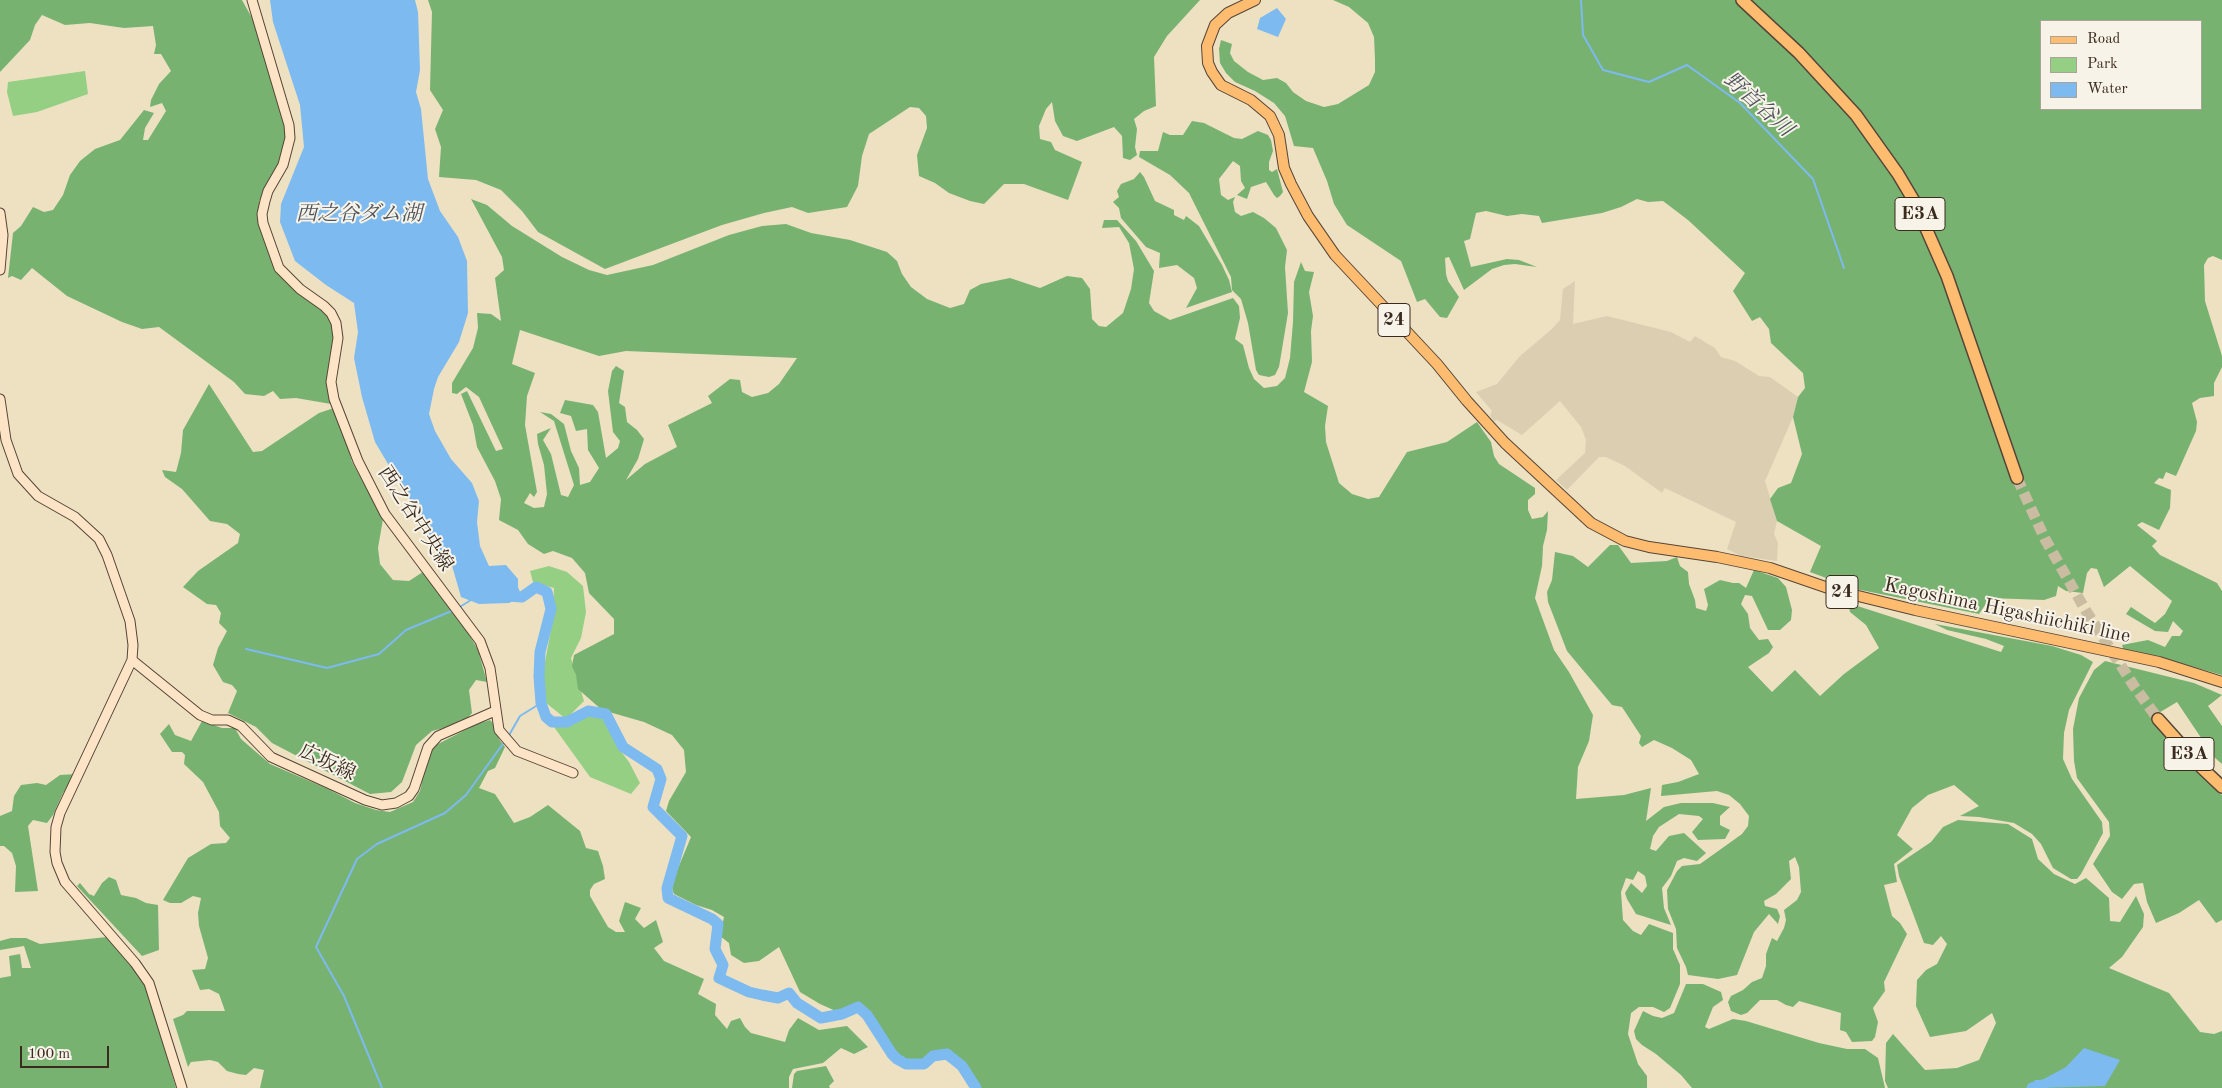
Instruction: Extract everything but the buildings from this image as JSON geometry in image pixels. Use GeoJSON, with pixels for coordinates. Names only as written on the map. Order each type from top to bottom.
{"type":"FeatureCollection","features":[{"type":"Feature","properties":{"kind":"highway","name":"E3A"},"geometry":{"type":"LineString","coordinates":[[1742,0],[1799,53],[1856,115],[1889,161],[1914,201],[1947,276],[2017,478]]}},
{"type":"Feature","properties":{"kind":"highway","name":"E3A"},"geometry":{"type":"LineString","coordinates":[[2158,719],[2202,768],[2222,787]]}},
{"type":"Feature","properties":{"kind":"main road","name":"Kagoshima Higashiichiki line"},"geometry":{"type":"LineString","coordinates":[[1255,0],[1228,13],[1215,25],[1207,46],[1208,63],[1212,72],[1221,85],[1251,100],[1270,116],[1279,135],[1284,168],[1291,184],[1308,216],[1335,255],[1437,364],[1493,430],[1591,523],[1612,535],[1643,546],[1717,557],[1770,568],[1834,590],[1916,610],[2159,662],[2222,682]]}},
{"type":"Feature","properties":{"kind":"street","name":"西之谷中央線"},"geometry":{"type":"LineString","coordinates":[[252,0],[289,125],[290,138],[283,165],[264,201],[263,223],[279,268],[300,289],[324,306],[334,318],[338,338],[331,382],[334,399],[358,461],[385,514],[480,640],[486,655],[499,730],[513,747],[528,756],[573,773]]}},
{"type":"Feature","properties":{"kind":"street"},"geometry":{"type":"LineString","coordinates":[[0,213],[3,244],[0,270]]}},
{"type":"Feature","properties":{"kind":"street"},"geometry":{"type":"LineString","coordinates":[[0,399],[6,440],[18,474],[38,496],[86,526],[105,548],[130,621],[133,644],[132,660],[60,812],[56,827],[56,863],[66,882],[135,963],[149,983],[182,1088]]}},
{"type":"Feature","properties":{"kind":"street","name":"広坂線"},"geometry":{"type":"LineString","coordinates":[[132,660],[200,715],[212,720],[228,720],[241,726],[271,757],[365,800],[382,805],[396,803],[409,796],[414,790],[428,747],[438,736],[495,711]]}},
{"type":"Feature","properties":{"kind":"shaded area"},"geometry":{"type":"Polygon","coordinates":[[[1575,281],[1573,324],[1607,316],[1671,332],[1690,342],[1695,336],[1715,348],[1721,357],[1735,361],[1759,376],[1770,377],[1798,397],[1793,417],[1765,481],[1777,521],[1774,534],[1778,543],[1777,561],[1741,556],[1727,549],[1736,522],[1665,488],[1662,493],[1625,466],[1606,457],[1599,457],[1567,490],[1556,480],[1585,453],[1586,440],[1581,427],[1560,401],[1522,435],[1497,420],[1494,421],[1490,416],[1492,411],[1476,392],[1497,384],[1520,356],[1552,329],[1560,320],[1563,289],[1575,281]]]}},
{"type":"Feature","properties":{"kind":"green space"},"geometry":{"type":"Polygon","coordinates":[[[0,0],[242,0],[257,27],[261,48],[287,118],[288,144],[283,159],[259,201],[260,226],[275,268],[334,320],[333,396],[331,404],[296,398],[280,399],[273,391],[264,396],[245,394],[234,382],[159,327],[142,329],[122,322],[67,296],[32,268],[21,280],[12,276],[8,278],[13,233],[21,226],[33,207],[44,212],[53,210],[63,195],[70,175],[80,161],[95,149],[120,140],[144,110],[154,113],[145,128],[143,140],[148,140],[166,111],[162,103],[150,107],[151,100],[159,84],[171,71],[161,54],[154,54],[156,45],[153,26],[124,28],[90,23],[65,25],[42,15],[35,25],[30,40],[0,72],[0,0]]]}},
{"type":"Feature","properties":{"kind":"green space"},"geometry":{"type":"Polygon","coordinates":[[[428,0],[1200,0],[1167,36],[1154,57],[1156,106],[1144,111],[1134,119],[1137,129],[1135,147],[1137,155],[1130,160],[1123,158],[1122,136],[1114,127],[1077,141],[1063,136],[1055,121],[1052,102],[1046,109],[1039,126],[1040,139],[1051,142],[1055,150],[1082,162],[1068,200],[1024,184],[1004,184],[984,204],[949,193],[935,183],[919,176],[917,155],[927,128],[926,116],[919,108],[910,107],[869,134],[862,156],[858,186],[847,207],[808,213],[792,207],[764,213],[722,225],[605,269],[538,232],[522,211],[501,190],[476,180],[439,177],[441,147],[435,129],[443,110],[430,90],[432,12],[428,0]]]}},
{"type":"Feature","properties":{"kind":"green space"},"geometry":{"type":"Polygon","coordinates":[[[1333,0],[2222,0],[2222,260],[2213,256],[2208,258],[2204,265],[2205,301],[2222,356],[2222,367],[2214,383],[2214,396],[2200,398],[2192,403],[2197,422],[2196,431],[2176,476],[2166,472],[2163,479],[2159,478],[2154,483],[2171,490],[2170,508],[2159,530],[2142,522],[2137,525],[2157,541],[2152,546],[2160,555],[2217,583],[2222,591],[2222,675],[2161,658],[2124,651],[2122,645],[2148,640],[2165,647],[2172,636],[2180,636],[2183,631],[2173,621],[2168,632],[2155,631],[2126,614],[2131,607],[2155,623],[2165,614],[2172,601],[2130,566],[2104,587],[2097,569],[2091,568],[2087,573],[2083,593],[2066,591],[2058,586],[2056,596],[2044,600],[1990,598],[1979,614],[1856,589],[1810,572],[1821,546],[1777,521],[1770,499],[1778,488],[1791,483],[1802,454],[1793,417],[1798,397],[1805,388],[1803,373],[1771,343],[1769,329],[1760,317],[1752,321],[1733,291],[1745,273],[1688,220],[1663,201],[1648,202],[1637,199],[1602,213],[1542,223],[1539,216],[1522,214],[1507,216],[1486,211],[1476,213],[1470,239],[1464,241],[1471,267],[1507,259],[1519,260],[1537,267],[1515,264],[1504,265],[1492,269],[1464,290],[1449,257],[1445,258],[1448,281],[1459,297],[1447,318],[1440,317],[1425,299],[1417,302],[1401,261],[1347,225],[1334,204],[1327,181],[1313,148],[1294,146],[1285,116],[1274,103],[1255,91],[1235,82],[1220,63],[1219,49],[1221,40],[1232,44],[1230,53],[1234,61],[1248,72],[1263,80],[1277,78],[1286,83],[1293,92],[1306,101],[1324,107],[1338,104],[1369,85],[1375,72],[1374,37],[1368,23],[1349,7],[1333,0]]]}},
{"type":"Feature","properties":{"kind":"green space"},"geometry":{"type":"Polygon","coordinates":[[[85,71],[88,94],[37,112],[13,116],[7,92],[8,82],[85,71]]]}},
{"type":"Feature","properties":{"kind":"green space"},"geometry":{"type":"Polygon","coordinates":[[[1192,121],[1204,123],[1234,138],[1242,139],[1258,131],[1268,135],[1271,140],[1273,151],[1269,162],[1269,170],[1272,172],[1277,169],[1283,192],[1280,196],[1277,198],[1274,195],[1266,182],[1251,187],[1247,199],[1237,195],[1245,188],[1241,181],[1240,166],[1233,161],[1219,179],[1221,195],[1228,200],[1235,197],[1233,202],[1235,212],[1241,216],[1253,212],[1264,218],[1276,228],[1287,250],[1285,267],[1288,313],[1279,367],[1275,375],[1269,377],[1259,375],[1256,370],[1248,323],[1241,299],[1232,290],[1231,277],[1189,193],[1170,175],[1139,157],[1140,151],[1158,151],[1163,132],[1170,135],[1183,135],[1192,121]]]}},
{"type":"Feature","properties":{"kind":"green space"},"geometry":{"type":"Polygon","coordinates":[[[1140,172],[1155,201],[1174,210],[1174,215],[1184,220],[1186,216],[1199,226],[1222,265],[1232,292],[1186,308],[1197,288],[1194,278],[1177,265],[1159,268],[1160,253],[1146,247],[1121,218],[1119,208],[1113,202],[1119,197],[1117,191],[1121,184],[1134,179],[1140,172]]]}},
{"type":"Feature","properties":{"kind":"green space"},"geometry":{"type":"Polygon","coordinates":[[[471,199],[487,205],[512,226],[562,257],[589,270],[607,275],[653,265],[729,235],[762,226],[786,224],[811,233],[850,240],[887,252],[897,261],[902,274],[911,287],[927,299],[950,308],[964,304],[970,290],[981,284],[1010,278],[1040,288],[1067,276],[1082,278],[1090,289],[1092,319],[1099,326],[1106,327],[1123,313],[1131,289],[1134,269],[1129,243],[1119,227],[1102,228],[1104,220],[1117,220],[1136,241],[1154,271],[1149,303],[1154,311],[1170,320],[1233,298],[1239,306],[1240,318],[1235,339],[1243,345],[1254,379],[1264,388],[1277,386],[1285,378],[1290,358],[1294,282],[1301,262],[1305,271],[1314,272],[1309,292],[1313,316],[1311,331],[1312,362],[1304,392],[1328,406],[1325,426],[1326,442],[1339,483],[1352,494],[1368,499],[1379,497],[1407,452],[1447,442],[1477,422],[1491,442],[1494,456],[1499,464],[1535,488],[1535,494],[1528,500],[1528,510],[1532,519],[1543,517],[1548,511],[1542,566],[1535,598],[1554,650],[1569,672],[1593,715],[1589,741],[1578,767],[1576,799],[1624,795],[1651,788],[1646,821],[1664,807],[1681,803],[1713,803],[1730,807],[1720,816],[1720,825],[1730,830],[1725,839],[1698,840],[1692,832],[1703,819],[1699,816],[1679,814],[1659,827],[1653,836],[1650,849],[1656,851],[1669,836],[1684,833],[1706,853],[1697,861],[1684,858],[1677,861],[1671,876],[1662,888],[1664,908],[1671,925],[1636,914],[1625,893],[1631,883],[1642,893],[1647,886],[1645,876],[1638,871],[1633,880],[1626,878],[1621,892],[1623,920],[1633,931],[1641,935],[1649,924],[1673,933],[1673,949],[1680,965],[1680,984],[1670,1008],[1664,1012],[1653,1007],[1639,1007],[1631,1013],[1628,1034],[1638,1064],[1647,1076],[1647,1088],[980,1088],[958,1058],[947,1049],[934,1053],[920,1064],[908,1067],[900,1065],[888,1055],[861,1011],[852,1007],[838,1012],[800,992],[779,947],[759,961],[744,963],[731,955],[729,943],[720,936],[724,917],[674,894],[671,885],[691,837],[666,811],[669,801],[686,772],[684,750],[672,735],[644,722],[602,710],[578,689],[576,675],[572,666],[574,655],[614,634],[614,619],[589,593],[585,573],[572,558],[553,551],[544,554],[528,544],[518,530],[499,520],[501,499],[495,481],[477,447],[473,425],[461,394],[467,391],[496,451],[503,449],[479,397],[466,387],[457,394],[452,393],[452,383],[473,348],[478,328],[477,313],[491,314],[501,321],[495,278],[504,270],[502,257],[471,199]],[[520,330],[512,364],[535,373],[527,396],[525,425],[537,492],[534,497],[530,493],[524,503],[534,508],[544,507],[547,494],[544,465],[537,434],[551,428],[543,440],[551,454],[561,495],[568,497],[574,485],[554,421],[540,412],[551,414],[564,424],[571,451],[579,468],[580,485],[590,482],[599,468],[588,450],[587,429],[576,431],[571,416],[560,413],[565,400],[593,405],[598,412],[606,458],[618,448],[620,441],[613,432],[608,391],[612,371],[616,366],[624,371],[619,403],[625,407],[627,422],[644,439],[638,459],[626,480],[645,464],[677,447],[668,425],[712,403],[708,396],[730,379],[740,380],[742,392],[752,397],[768,393],[779,384],[797,358],[626,351],[599,356],[520,330]]]}},
{"type":"Feature","properties":{"kind":"green space"},"geometry":{"type":"Polygon","coordinates":[[[209,384],[253,452],[262,451],[319,413],[334,408],[352,462],[383,519],[378,548],[380,564],[393,580],[409,581],[426,570],[455,610],[478,650],[487,682],[476,680],[469,690],[472,713],[463,723],[432,731],[416,745],[402,782],[391,792],[370,794],[272,743],[256,727],[228,713],[237,691],[232,685],[223,682],[213,665],[218,648],[227,631],[219,623],[221,613],[216,605],[207,604],[183,587],[198,571],[238,543],[240,534],[227,524],[210,521],[182,489],[165,477],[162,470],[176,472],[181,453],[183,430],[209,384]]]}},
{"type":"Feature","properties":{"kind":"green space"},"geometry":{"type":"Polygon","coordinates":[[[1610,545],[1618,545],[1631,563],[1667,561],[1677,557],[1680,566],[1688,572],[1689,584],[1696,608],[1706,611],[1708,605],[1704,589],[1720,580],[1739,583],[1746,588],[1754,570],[1778,578],[1786,587],[1792,610],[1791,620],[1780,630],[1768,630],[1752,596],[1745,595],[1741,604],[1748,614],[1750,628],[1759,640],[1768,639],[1773,647],[1769,653],[1748,667],[1772,692],[1795,670],[1820,696],[1844,674],[1879,648],[1866,625],[1850,612],[1848,603],[2001,652],[2004,646],[1986,639],[1947,630],[1935,624],[2052,646],[2081,655],[2093,662],[2069,710],[2064,733],[2063,759],[2072,779],[2102,822],[2103,833],[2081,874],[2077,879],[2071,879],[2053,868],[2041,844],[2032,834],[2014,823],[1960,816],[1979,806],[1954,785],[1928,795],[1912,808],[1897,835],[1913,849],[1894,864],[1897,882],[1884,885],[1892,916],[1900,923],[1907,934],[1884,982],[1885,991],[1873,1008],[1878,1022],[1875,1037],[1872,1041],[1852,1042],[1846,1032],[1840,1030],[1841,1013],[1799,1001],[1793,1007],[1777,1000],[1760,1000],[1747,1013],[1741,1015],[1731,1011],[1728,1002],[1731,996],[1743,990],[1752,982],[1762,978],[1766,966],[1766,954],[1772,938],[1777,941],[1784,928],[1786,920],[1784,910],[1797,900],[1801,892],[1799,867],[1795,857],[1789,861],[1791,879],[1776,894],[1764,901],[1765,906],[1777,909],[1780,916],[1778,924],[1769,914],[1754,932],[1737,975],[1718,979],[1688,975],[1677,948],[1676,929],[1668,909],[1667,890],[1677,871],[1682,866],[1700,864],[1742,834],[1748,826],[1749,816],[1740,804],[1729,795],[1717,791],[1661,796],[1662,785],[1678,782],[1699,774],[1691,760],[1672,748],[1654,740],[1642,747],[1639,743],[1641,736],[1622,707],[1612,705],[1567,651],[1548,602],[1547,592],[1552,580],[1555,552],[1573,556],[1588,567],[1610,545]]]}},
{"type":"Feature","properties":{"kind":"green space"},"geometry":{"type":"Polygon","coordinates":[[[549,566],[567,572],[583,586],[586,612],[581,638],[571,658],[584,701],[566,719],[545,702],[543,673],[552,624],[554,588],[533,582],[530,571],[549,566]]]}},
{"type":"Feature","properties":{"kind":"green space"},"geometry":{"type":"Polygon","coordinates":[[[2105,661],[2194,683],[2222,695],[2208,706],[2222,726],[2222,764],[2214,757],[2177,702],[2152,717],[2192,768],[2222,795],[2222,920],[2216,923],[2199,900],[2179,913],[2156,923],[2147,902],[2143,883],[2134,884],[2122,899],[2112,892],[2093,864],[2110,836],[2109,822],[2077,778],[2074,761],[2073,729],[2079,698],[2094,670],[2105,661]]]}},
{"type":"Feature","properties":{"kind":"green space"},"geometry":{"type":"Polygon","coordinates":[[[592,715],[605,717],[617,746],[629,762],[640,783],[631,794],[590,777],[554,727],[562,727],[592,715]]]}},
{"type":"Feature","properties":{"kind":"green space"},"geometry":{"type":"Polygon","coordinates":[[[490,720],[497,728],[499,739],[505,747],[495,768],[488,771],[479,788],[495,794],[514,823],[530,817],[548,805],[580,831],[586,848],[598,851],[603,866],[605,879],[594,884],[590,890],[590,896],[608,927],[616,932],[625,932],[619,921],[625,902],[641,908],[635,919],[644,928],[656,920],[663,942],[654,948],[664,961],[704,979],[698,994],[716,1004],[715,1015],[727,1029],[731,1021],[740,1018],[751,1033],[785,1042],[789,1030],[798,1018],[819,1030],[847,1026],[868,1047],[854,1054],[841,1048],[823,1063],[793,1069],[789,1077],[789,1088],[260,1088],[264,1070],[254,1068],[246,1075],[238,1074],[227,1071],[218,1062],[210,1060],[191,1062],[188,1067],[173,1019],[187,1011],[225,1011],[219,994],[209,989],[200,990],[192,970],[205,969],[208,958],[199,926],[198,913],[201,898],[193,896],[181,903],[170,903],[163,900],[188,858],[211,844],[226,843],[230,838],[220,826],[219,812],[203,782],[184,764],[185,755],[182,752],[172,752],[160,734],[169,724],[175,735],[191,741],[202,721],[222,728],[235,728],[241,739],[270,764],[355,803],[376,810],[390,812],[413,802],[420,791],[426,764],[434,746],[477,724],[490,720]]]}},
{"type":"Feature","properties":{"kind":"green space"},"geometry":{"type":"Polygon","coordinates":[[[76,774],[63,793],[53,815],[47,823],[33,820],[28,826],[38,891],[15,892],[16,866],[12,853],[4,846],[0,846],[0,816],[12,811],[14,796],[21,785],[37,783],[46,785],[60,775],[76,774]]]}},
{"type":"Feature","properties":{"kind":"green space"},"geometry":{"type":"Polygon","coordinates":[[[1958,820],[2008,824],[2032,839],[2038,859],[2054,874],[2075,884],[2086,878],[2109,898],[2110,921],[2120,922],[2136,896],[2144,914],[2143,927],[2122,957],[2109,968],[2169,993],[2200,1032],[2214,1034],[2222,1031],[2222,1088],[1888,1088],[1885,1081],[1886,1043],[1893,1034],[1925,1070],[1957,1068],[1979,1060],[1996,1023],[1992,1013],[1966,1031],[1930,1037],[1916,1006],[1917,980],[1926,970],[1937,964],[1947,944],[1941,936],[1933,945],[1924,943],[1899,876],[1897,865],[1931,842],[1943,827],[1958,820]]]}},
{"type":"Feature","properties":{"kind":"green space"},"geometry":{"type":"Polygon","coordinates":[[[109,877],[116,880],[121,895],[158,905],[159,950],[142,956],[77,886],[80,883],[89,894],[94,896],[102,883],[109,877]]]}},
{"type":"Feature","properties":{"kind":"green space"},"geometry":{"type":"Polygon","coordinates":[[[107,937],[145,982],[176,1088],[0,1088],[0,978],[11,976],[9,956],[20,954],[22,968],[31,968],[24,946],[0,950],[0,941],[11,938],[26,938],[40,944],[107,937]]]}},
{"type":"Feature","properties":{"kind":"green space"},"geometry":{"type":"Polygon","coordinates":[[[1686,984],[1703,984],[1721,992],[1723,1000],[1713,1007],[1705,1027],[1709,1029],[1733,1019],[1746,1021],[1819,1043],[1847,1049],[1865,1049],[1878,1058],[1885,1088],[1692,1088],[1681,1075],[1642,1045],[1636,1039],[1634,1031],[1643,1011],[1662,1018],[1674,1013],[1686,984]]]}},
{"type":"Feature","properties":{"kind":"green space"},"geometry":{"type":"Polygon","coordinates":[[[826,1066],[834,1081],[829,1086],[830,1088],[792,1088],[794,1074],[797,1071],[826,1066]]]}},
{"type":"Feature","properties":{"kind":"water","name":"西之谷ダム湖"},"geometry":{"type":"Polygon","coordinates":[[[270,0],[415,0],[418,12],[420,70],[416,92],[421,109],[428,179],[440,211],[458,237],[467,261],[468,313],[459,342],[438,377],[429,414],[435,431],[451,459],[472,483],[479,501],[477,522],[480,546],[489,566],[506,565],[518,579],[518,587],[522,597],[509,603],[479,604],[461,597],[449,555],[420,518],[375,442],[362,397],[354,358],[358,332],[354,303],[326,285],[295,261],[280,222],[281,204],[304,147],[300,105],[273,22],[270,0]]]}},
{"type":"Feature","properties":{"kind":"water"},"geometry":{"type":"Polygon","coordinates":[[[1277,8],[1286,19],[1278,37],[1257,29],[1260,18],[1277,8]]]}},
{"type":"Feature","properties":{"kind":"water"},"geometry":{"type":"Polygon","coordinates":[[[2084,1048],[2120,1060],[2105,1086],[2039,1088],[2034,1080],[2042,1080],[2066,1067],[2084,1048]]]}},
{"type":"Feature","properties":{"kind":"waterway","name":"野首谷川"},"geometry":{"type":"LineString","coordinates":[[1581,0],[1583,35],[1603,70],[1649,82],[1687,65],[1740,103],[1813,179],[1844,268]]}},
{"type":"Feature","properties":{"kind":"waterway"},"geometry":{"type":"LineString","coordinates":[[430,522],[436,541],[441,548],[458,560]]}},
{"type":"Feature","properties":{"kind":"waterway"},"geometry":{"type":"LineString","coordinates":[[508,596],[522,597],[536,587],[547,592],[551,609],[540,652],[539,676],[541,703],[546,717],[552,722],[567,722],[588,711],[606,714],[623,747],[657,769],[661,779],[653,807],[682,836],[667,888],[668,898],[712,919],[718,924],[715,949],[723,965],[719,978],[749,992],[762,995],[778,998],[789,993],[797,1003],[821,1018],[842,1014],[858,1007],[867,1015],[897,1059],[906,1064],[924,1064],[933,1056],[947,1054],[962,1066],[976,1088]]}},
{"type":"Feature","properties":{"kind":"waterway"},"geometry":{"type":"LineString","coordinates":[[458,608],[471,600]]}},
{"type":"Feature","properties":{"kind":"waterway"},"geometry":{"type":"LineString","coordinates":[[246,649],[327,668],[379,654],[406,630],[454,610]]}},
{"type":"Feature","properties":{"kind":"waterway"},"geometry":{"type":"LineString","coordinates":[[508,737],[520,716],[541,703]]}},
{"type":"Feature","properties":{"kind":"waterway"},"geometry":{"type":"LineString","coordinates":[[382,1088],[344,996],[316,947],[357,859],[377,844],[445,813],[466,795],[505,741]]}},
{"type":"Feature","properties":{"kind":"waterway"},"geometry":{"type":"LineString","coordinates":[[2032,1088],[2042,1085]]}},
{"type":"Feature","properties":{"kind":"tunnel"},"geometry":{"type":"LineString","coordinates":[[2017,478],[2045,539],[2086,611],[2134,686],[2158,719]]}}]}
